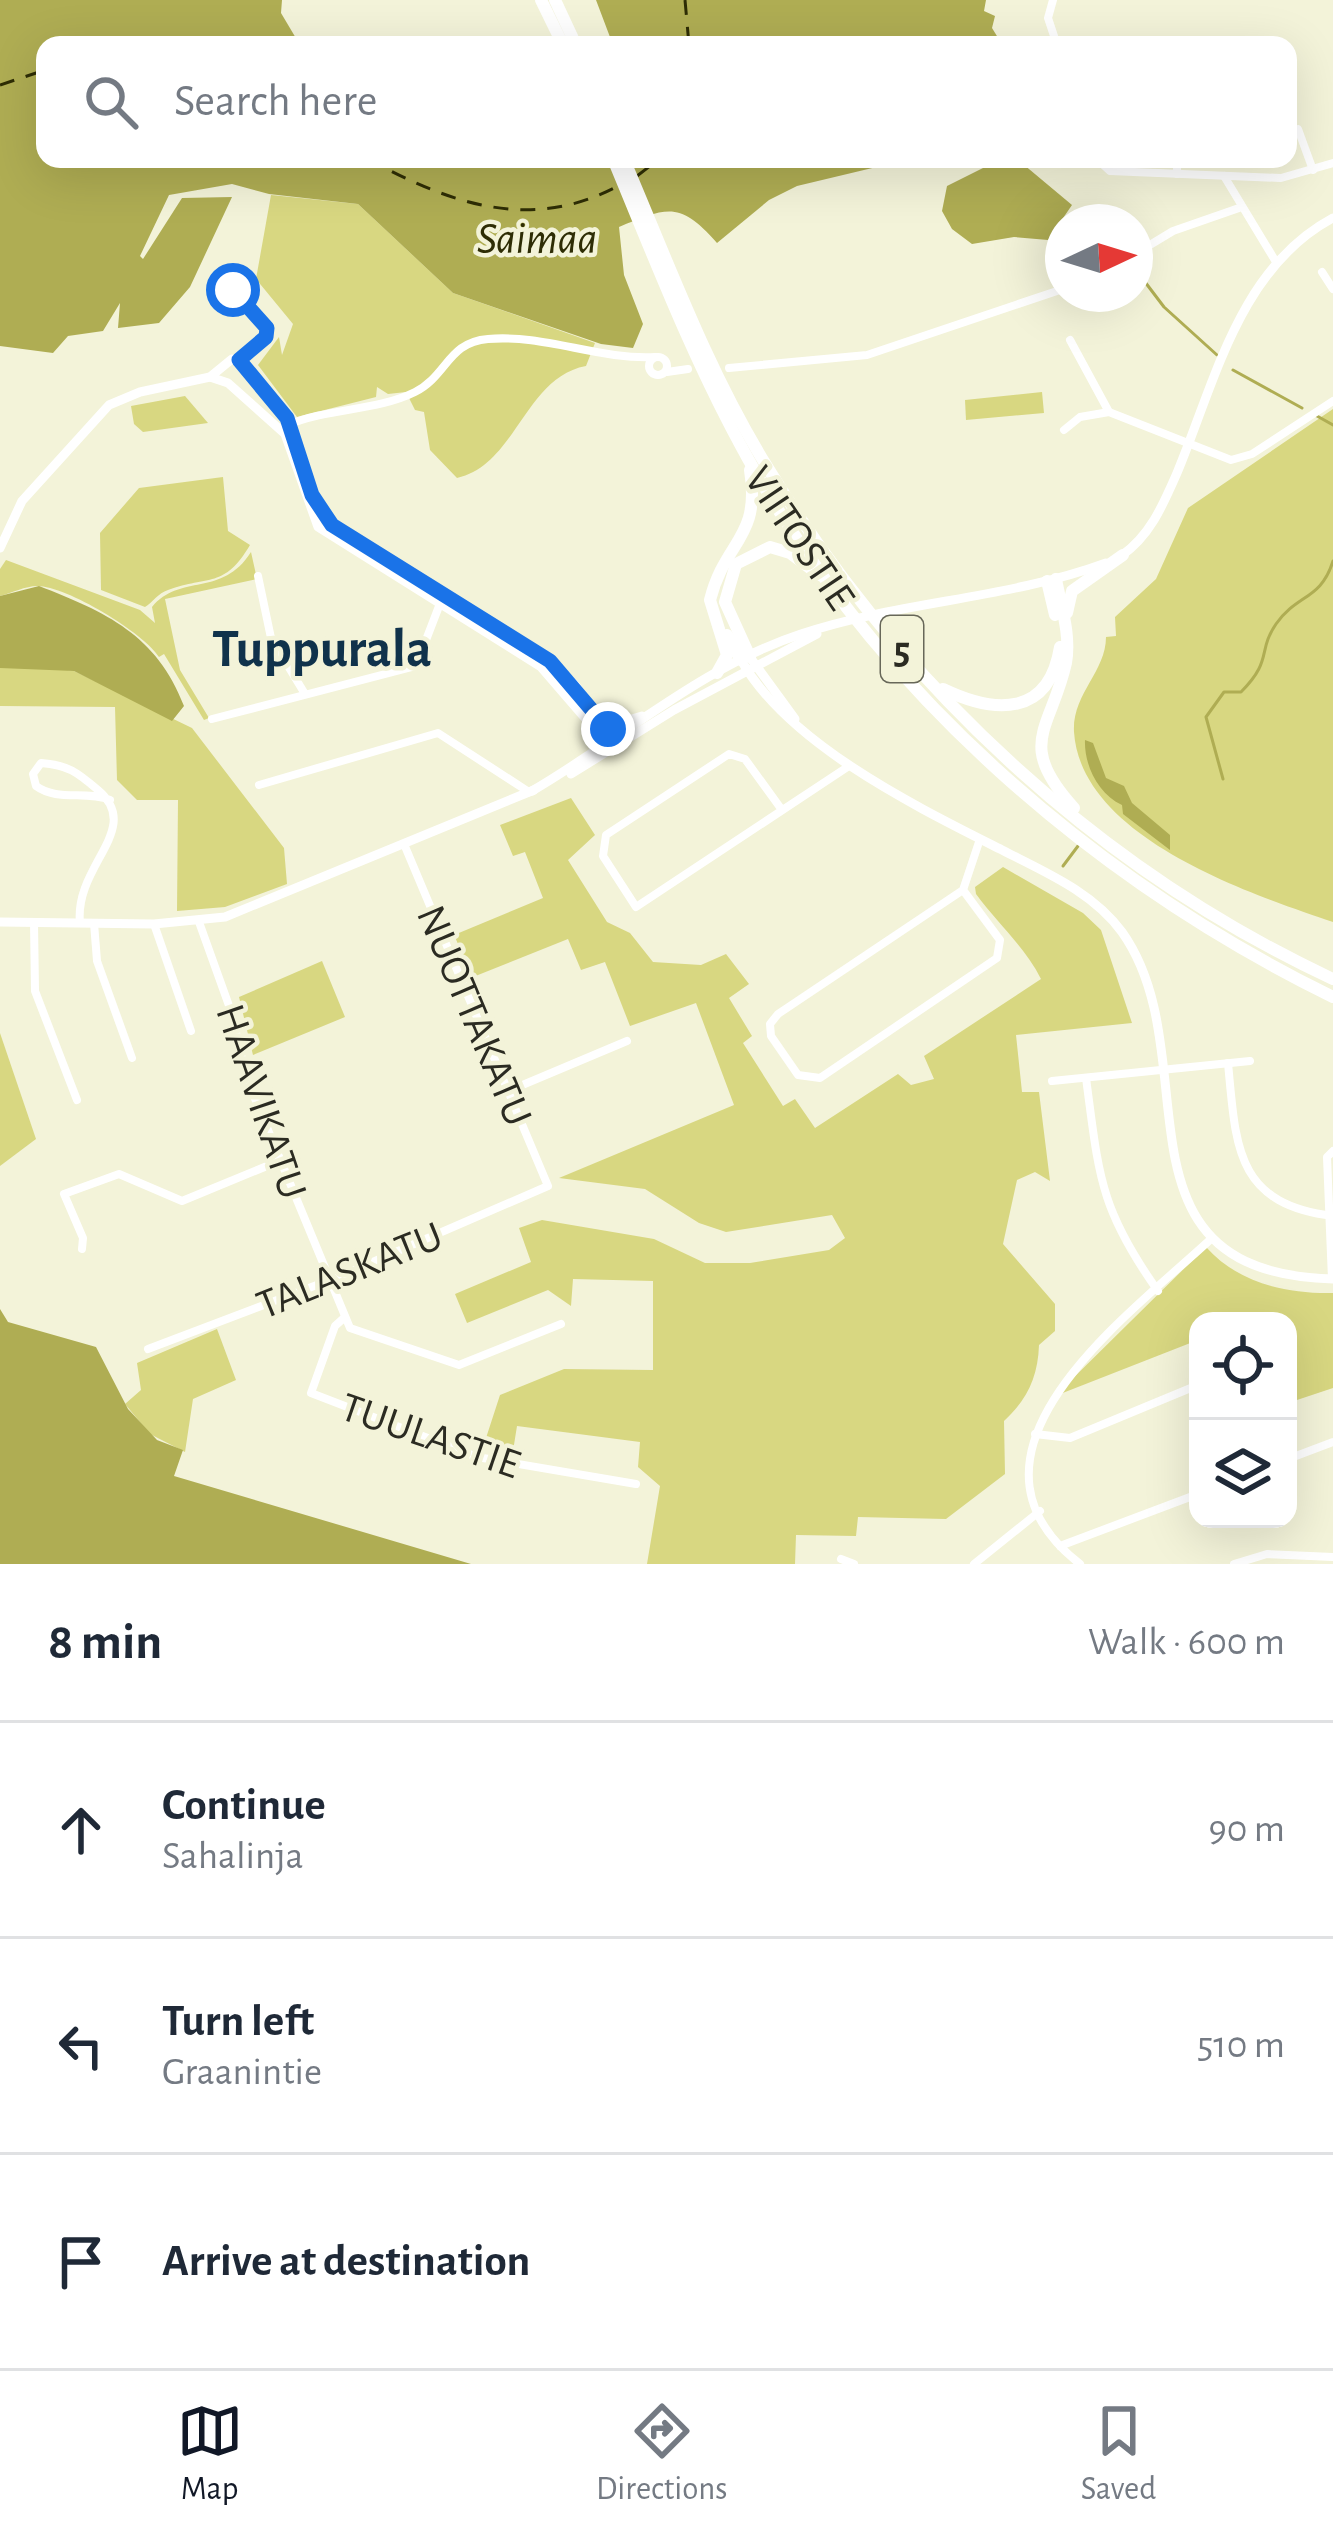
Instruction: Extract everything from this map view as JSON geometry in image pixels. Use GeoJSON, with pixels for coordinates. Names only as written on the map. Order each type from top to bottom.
{"type":"FeatureCollection","features":[{"type":"Feature","properties":{"kind":"highway"},"geometry":{"type":"LineString","coordinates":[[541,0],[559,36]]}},
{"type":"Feature","properties":{"kind":"highway"},"geometry":{"type":"LineString","coordinates":[[555,0],[572,36]]}},
{"type":"Feature","properties":{"kind":"highway","name":"VIITOSTIE"},"geometry":{"type":"LineString","coordinates":[[617,168],[725,392],[765,464],[866,607],[934,685],[1021,772],[1099,835],[1215,919],[1333,980]]}},
{"type":"Feature","properties":{"kind":"highway","name":"VIITOSTIE"},"geometry":{"type":"LineString","coordinates":[[628,168],[704,376],[750,463],[826,581],[908,678],[1014,782],[1112,866],[1197,925],[1333,997]]}},
{"type":"Feature","properties":{"kind":"highway"},"geometry":{"type":"LineString","coordinates":[[717,674],[727,656],[710,600],[755,509],[750,463]]}},
{"type":"Feature","properties":{"kind":"highway"},"geometry":{"type":"LineString","coordinates":[[748,663],[724,602],[736,564],[770,548],[790,554],[826,581]]}},
{"type":"Feature","properties":{"kind":"highway"},"geometry":{"type":"LineString","coordinates":[[1053,694],[1069,662],[1070,596],[1123,555]]}},
{"type":"Feature","properties":{"kind":"highway"},"geometry":{"type":"LineString","coordinates":[[724,565],[717,607],[748,663]]}},
{"type":"Feature","properties":{"kind":"highway"},"geometry":{"type":"LineString","coordinates":[[934,685],[972,703],[1000,707],[1039,691],[1056,666],[1060,649],[1052,580]]}},
{"type":"Feature","properties":{"kind":"highway"},"geometry":{"type":"LineString","coordinates":[[1052,580],[1067,644],[1040,731],[1042,760],[1059,791],[1099,835]]}},
{"type":"Feature","properties":{"kind":"street"},"geometry":{"type":"LineString","coordinates":[[1053,0],[1048,18],[1055,36]]}},
{"type":"Feature","properties":{"kind":"street"},"geometry":{"type":"LineString","coordinates":[[1298,129],[1313,170]]}},
{"type":"Feature","properties":{"kind":"street"},"geometry":{"type":"LineString","coordinates":[[1107,168],[1281,178],[1333,163]]}},
{"type":"Feature","properties":{"kind":"street"},"geometry":{"type":"LineString","coordinates":[[1177,168],[1177,174]]}},
{"type":"Feature","properties":{"kind":"street"},"geometry":{"type":"LineString","coordinates":[[1224,176],[1239,208],[1276,262]]}},
{"type":"Feature","properties":{"kind":"street"},"geometry":{"type":"LineString","coordinates":[[1153,243],[1173,231],[1239,208]]}},
{"type":"Feature","properties":{"kind":"street"},"geometry":{"type":"LineString","coordinates":[[610,743],[717,674],[840,622],[896,607],[1052,580],[1123,555],[1153,523],[1231,338],[1276,262],[1333,218]]}},
{"type":"Feature","properties":{"kind":"street"},"geometry":{"type":"LineString","coordinates":[[239,360],[267,334],[265,323],[233,290],[241,272]]}},
{"type":"Feature","properties":{"kind":"street"},"geometry":{"type":"LineString","coordinates":[[1322,272],[1333,289]]}},
{"type":"Feature","properties":{"kind":"street"},"geometry":{"type":"LineString","coordinates":[[729,368],[867,355],[1045,295]]}},
{"type":"Feature","properties":{"kind":"street"},"geometry":{"type":"LineString","coordinates":[[1070,340],[1109,412]]}},
{"type":"Feature","properties":{"kind":"street"},"geometry":{"type":"LineString","coordinates":[[286,426],[408,395],[433,379],[459,346],[471,342],[551,343],[631,359],[660,359],[683,368],[664,374],[631,359]]}},
{"type":"Feature","properties":{"kind":"street"},"geometry":{"type":"LineString","coordinates":[[0,548],[22,501],[109,405],[128,395],[210,377],[232,359],[239,360],[286,426],[318,527],[550,661],[596,711],[610,743]]}},
{"type":"Feature","properties":{"kind":"street"},"geometry":{"type":"LineString","coordinates":[[650,371],[660,359]]}},
{"type":"Feature","properties":{"kind":"street"},"geometry":{"type":"LineString","coordinates":[[660,359],[664,374]]}},
{"type":"Feature","properties":{"kind":"street"},"geometry":{"type":"LineString","coordinates":[[210,377],[228,383],[286,426]]}},
{"type":"Feature","properties":{"kind":"street"},"geometry":{"type":"LineString","coordinates":[[1064,430],[1080,417],[1109,412],[1238,460],[1333,401]]}},
{"type":"Feature","properties":{"kind":"street"},"geometry":{"type":"LineString","coordinates":[[258,576],[271,638],[304,694]]}},
{"type":"Feature","properties":{"kind":"street"},"geometry":{"type":"LineString","coordinates":[[212,719],[416,666],[442,599]]}},
{"type":"Feature","properties":{"kind":"street"},"geometry":{"type":"LineString","coordinates":[[442,599],[555,679],[610,743]]}},
{"type":"Feature","properties":{"kind":"street"},"geometry":{"type":"LineString","coordinates":[[748,663],[795,718],[849,766],[1076,890],[1118,927],[1152,994],[1178,1180],[1212,1238],[1265,1271],[1333,1280],[1327,1156],[1333,1151]]}},
{"type":"Feature","properties":{"kind":"street"},"geometry":{"type":"LineString","coordinates":[[0,922],[200,922],[249,909],[530,792],[748,663]]}},
{"type":"Feature","properties":{"kind":"street"},"geometry":{"type":"LineString","coordinates":[[596,711],[622,722],[658,710]]}},
{"type":"Feature","properties":{"kind":"street"},"geometry":{"type":"LineString","coordinates":[[259,785],[438,733],[530,792]]}},
{"type":"Feature","properties":{"kind":"street"},"geometry":{"type":"LineString","coordinates":[[782,809],[745,759],[729,754],[606,835],[603,856],[636,907],[849,766]]}},
{"type":"Feature","properties":{"kind":"street"},"geometry":{"type":"LineString","coordinates":[[80,923],[79,891],[113,835],[116,815],[110,800],[70,766],[41,763],[33,775],[36,786],[49,795],[96,795],[110,800]]}},
{"type":"Feature","properties":{"kind":"street"},"geometry":{"type":"LineString","coordinates":[[963,890],[1000,940],[998,958],[820,1078],[798,1075],[771,1036],[770,1024],[963,890],[980,839]]}},
{"type":"Feature","properties":{"kind":"street","name":"NUOTTAKATU"},"geometry":{"type":"LineString","coordinates":[[404,844],[548,1186]]}},
{"type":"Feature","properties":{"kind":"street"},"geometry":{"type":"LineString","coordinates":[[34,922],[35,991],[77,1100]]}},
{"type":"Feature","properties":{"kind":"street","name":"HAAVIKATU"},"geometry":{"type":"LineString","coordinates":[[200,922],[232,1014],[246,1077],[345,1317]]}},
{"type":"Feature","properties":{"kind":"street"},"geometry":{"type":"LineString","coordinates":[[94,923],[97,961],[132,1058]]}},
{"type":"Feature","properties":{"kind":"street"},"geometry":{"type":"LineString","coordinates":[[154,924],[191,1031]]}},
{"type":"Feature","properties":{"kind":"street"},"geometry":{"type":"LineString","coordinates":[[508,1090],[627,1041]]}},
{"type":"Feature","properties":{"kind":"street"},"geometry":{"type":"LineString","coordinates":[[1052,1081],[1250,1061]]}},
{"type":"Feature","properties":{"kind":"street"},"geometry":{"type":"LineString","coordinates":[[1228,1064],[1235,1136],[1260,1190],[1288,1207],[1331,1216]]}},
{"type":"Feature","properties":{"kind":"street"},"geometry":{"type":"LineString","coordinates":[[1086,1078],[1102,1195],[1124,1244],[1157,1291]]}},
{"type":"Feature","properties":{"kind":"street"},"geometry":{"type":"LineString","coordinates":[[82,1249],[83,1238],[64,1194],[119,1174],[182,1201],[279,1161]]}},
{"type":"Feature","properties":{"kind":"street","name":"TALASKATU"},"geometry":{"type":"LineString","coordinates":[[148,1349],[330,1280],[548,1186]]}},
{"type":"Feature","properties":{"kind":"street"},"geometry":{"type":"LineString","coordinates":[[1080,1564],[1060,1546],[1040,1511],[1032,1478],[1035,1435],[1053,1392],[1073,1367],[1212,1238]]}},
{"type":"Feature","properties":{"kind":"street"},"geometry":{"type":"LineString","coordinates":[[345,1317],[350,1328],[458,1365],[561,1324]]}},
{"type":"Feature","properties":{"kind":"street","name":"TUULASTIE"},"geometry":{"type":"LineString","coordinates":[[345,1317],[335,1326],[310,1393],[478,1457],[636,1484]]}},
{"type":"Feature","properties":{"kind":"street"},"geometry":{"type":"LineString","coordinates":[[1035,1435],[1070,1438],[1189,1389]]}},
{"type":"Feature","properties":{"kind":"street"},"geometry":{"type":"LineString","coordinates":[[1297,1456],[1333,1442]]}},
{"type":"Feature","properties":{"kind":"street"},"geometry":{"type":"LineString","coordinates":[[1060,1546],[1189,1497]]}},
{"type":"Feature","properties":{"kind":"street"},"geometry":{"type":"LineString","coordinates":[[974,1564],[1040,1511]]}},
{"type":"Feature","properties":{"kind":"street"},"geometry":{"type":"LineString","coordinates":[[1234,1564],[1267,1554],[1333,1557]]}},
{"type":"Feature","properties":{"kind":"street"},"geometry":{"type":"LineString","coordinates":[[841,1559],[854,1564]]}},
{"type":"Feature","properties":{"kind":"shaded area"},"geometry":{"type":"Polygon","coordinates":[[[271,195],[358,204],[453,293],[595,343],[586,366],[548,386],[493,457],[457,478],[430,450],[424,412],[415,410],[406,392],[388,394],[377,387],[376,397],[297,417],[258,365],[279,337],[282,355],[293,324],[256,279],[271,195]]]}},
{"type":"Feature","properties":{"kind":"shaded area"},"geometry":{"type":"Polygon","coordinates":[[[1042,392],[1044,413],[966,420],[965,400],[1042,392]]]}},
{"type":"Feature","properties":{"kind":"shaded area"},"geometry":{"type":"Polygon","coordinates":[[[185,396],[208,423],[143,432],[134,424],[131,406],[185,396]]]}},
{"type":"Feature","properties":{"kind":"shaded area"},"geometry":{"type":"Polygon","coordinates":[[[1333,409],[1333,922],[1217,878],[1137,831],[1106,802],[1084,769],[1074,732],[1078,706],[1101,661],[1106,637],[1116,636],[1115,617],[1156,579],[1188,508],[1333,409]]]}},
{"type":"Feature","properties":{"kind":"shaded area"},"geometry":{"type":"Polygon","coordinates":[[[223,477],[228,531],[250,545],[232,568],[215,578],[164,591],[145,607],[101,590],[100,533],[139,488],[223,477]]]}},
{"type":"Feature","properties":{"kind":"shaded area"},"geometry":{"type":"Polygon","coordinates":[[[251,552],[257,579],[165,599],[180,670],[209,718],[204,720],[164,654],[159,657],[104,612],[50,588],[33,586],[0,596],[0,569],[6,560],[140,610],[155,623],[152,607],[163,597],[227,575],[251,552]]]}},
{"type":"Feature","properties":{"kind":"shaded area"},"geometry":{"type":"Polygon","coordinates":[[[40,666],[74,671],[192,728],[284,848],[287,884],[225,907],[177,911],[178,800],[137,800],[117,780],[115,707],[0,706],[0,668],[40,666]]]}},
{"type":"Feature","properties":{"kind":"shaded area"},"geometry":{"type":"Polygon","coordinates":[[[571,798],[595,835],[568,860],[607,922],[630,933],[653,962],[701,965],[726,954],[749,984],[729,998],[752,1036],[743,1043],[783,1106],[795,1099],[815,1128],[898,1074],[911,1085],[934,1079],[924,1056],[1041,979],[976,894],[975,887],[1003,867],[1083,913],[1101,930],[1132,1023],[1016,1035],[1022,1092],[1039,1092],[1050,1181],[1035,1172],[1017,1180],[1003,1244],[1055,1304],[1055,1331],[1039,1345],[1030,1387],[1004,1421],[1005,1474],[946,1519],[858,1517],[856,1536],[796,1535],[795,1564],[647,1564],[660,1486],[638,1467],[640,1442],[517,1426],[513,1451],[486,1438],[500,1395],[564,1369],[653,1370],[653,1281],[573,1279],[571,1306],[548,1290],[467,1323],[455,1294],[531,1262],[519,1228],[542,1220],[654,1239],[705,1263],[750,1263],[829,1250],[845,1238],[832,1215],[726,1232],[699,1223],[645,1189],[559,1178],[734,1105],[696,1003],[630,1026],[605,962],[581,970],[568,939],[473,977],[454,935],[543,898],[525,852],[513,856],[500,825],[571,798]]]}},
{"type":"Feature","properties":{"kind":"shaded area"},"geometry":{"type":"Polygon","coordinates":[[[322,961],[345,1017],[253,1055],[239,997],[322,961]]]}},
{"type":"Feature","properties":{"kind":"shaded area"},"geometry":{"type":"Polygon","coordinates":[[[0,1033],[36,1139],[0,1166],[0,1033]]]}},
{"type":"Feature","properties":{"kind":"shaded area"},"geometry":{"type":"Polygon","coordinates":[[[1206,1247],[1233,1270],[1264,1284],[1333,1293],[1333,1388],[1297,1400],[1297,1312],[1189,1312],[1189,1344],[1055,1396],[1206,1247]]]}},
{"type":"Feature","properties":{"kind":"shaded area"},"geometry":{"type":"Polygon","coordinates":[[[217,1329],[236,1380],[193,1399],[185,1452],[150,1434],[125,1404],[141,1390],[137,1363],[217,1329]]]}},
{"type":"Feature","properties":{"kind":"water","name":"Saimaa"},"geometry":{"type":"Polygon","coordinates":[[[0,0],[282,0],[281,13],[295,36],[36,36],[36,168],[872,168],[797,186],[769,200],[717,243],[693,220],[672,212],[619,227],[624,275],[643,324],[633,348],[601,344],[453,293],[358,204],[269,194],[232,184],[169,195],[140,256],[143,259],[182,198],[232,197],[190,287],[159,323],[118,328],[120,303],[103,331],[68,336],[53,353],[0,346],[0,0]]]}},
{"type":"Feature","properties":{"kind":"water"},"geometry":{"type":"Polygon","coordinates":[[[596,0],[986,0],[984,11],[995,16],[992,28],[997,36],[610,36],[596,0]]]}},
{"type":"Feature","properties":{"kind":"water"},"geometry":{"type":"Polygon","coordinates":[[[983,168],[1028,168],[1071,204],[1045,204],[1045,240],[1014,237],[972,244],[952,229],[942,211],[947,186],[983,168]]]}},
{"type":"Feature","properties":{"kind":"water"},"geometry":{"type":"Polygon","coordinates":[[[39,586],[107,617],[144,644],[173,682],[184,706],[172,721],[74,671],[0,668],[0,596],[39,586]]]}},
{"type":"Feature","properties":{"kind":"water"},"geometry":{"type":"Polygon","coordinates":[[[1085,740],[1093,743],[1106,778],[1124,786],[1132,803],[1170,835],[1170,850],[1123,814],[1122,805],[1099,786],[1090,769],[1085,740]]]}},
{"type":"Feature","properties":{"kind":"water"},"geometry":{"type":"Polygon","coordinates":[[[0,1309],[8,1322],[96,1347],[128,1409],[157,1440],[183,1450],[174,1476],[471,1564],[0,1564],[0,1309]]]}},
{"type":"Feature","properties":{"kind":"waterway"},"geometry":{"type":"LineString","coordinates":[[1153,292],[1217,355]]}},
{"type":"Feature","properties":{"kind":"waterway"},"geometry":{"type":"LineString","coordinates":[[1233,370],[1302,408]]}},
{"type":"Feature","properties":{"kind":"waterway"},"geometry":{"type":"LineString","coordinates":[[1317,416],[1333,425]]}},
{"type":"Feature","properties":{"kind":"waterway"},"geometry":{"type":"LineString","coordinates":[[1223,779],[1206,717],[1224,692],[1241,692],[1251,681],[1276,624],[1322,583],[1333,561]]}},
{"type":"Feature","properties":{"kind":"waterway"},"geometry":{"type":"LineString","coordinates":[[1063,866],[1078,846]]}},
{"type":"Feature","properties":{"kind":"ferry route"},"geometry":{"type":"LineString","coordinates":[[685,0],[688,36]]}},
{"type":"Feature","properties":{"kind":"ferry route"},"geometry":{"type":"LineString","coordinates":[[0,85],[36,73]]}},
{"type":"Feature","properties":{"kind":"ferry route"},"geometry":{"type":"LineString","coordinates":[[385,168],[459,199],[522,210],[553,208],[618,186]]}},
{"type":"Feature","properties":{"kind":"ferry route"},"geometry":{"type":"LineString","coordinates":[[637,176],[647,168]]}},
{"type":"Feature","properties":{"kind":"district","name":"Tuppurala"},"geometry":{"type":"Point","coordinates":[322,647]}},
{"type":"Feature","properties":{"kind":"route"},"geometry":{"type":"LineString","coordinates":[[233,290],[267,328],[266,337],[239,360],[290,423],[312,495],[332,525],[550,661],[608,729]]}}]}
